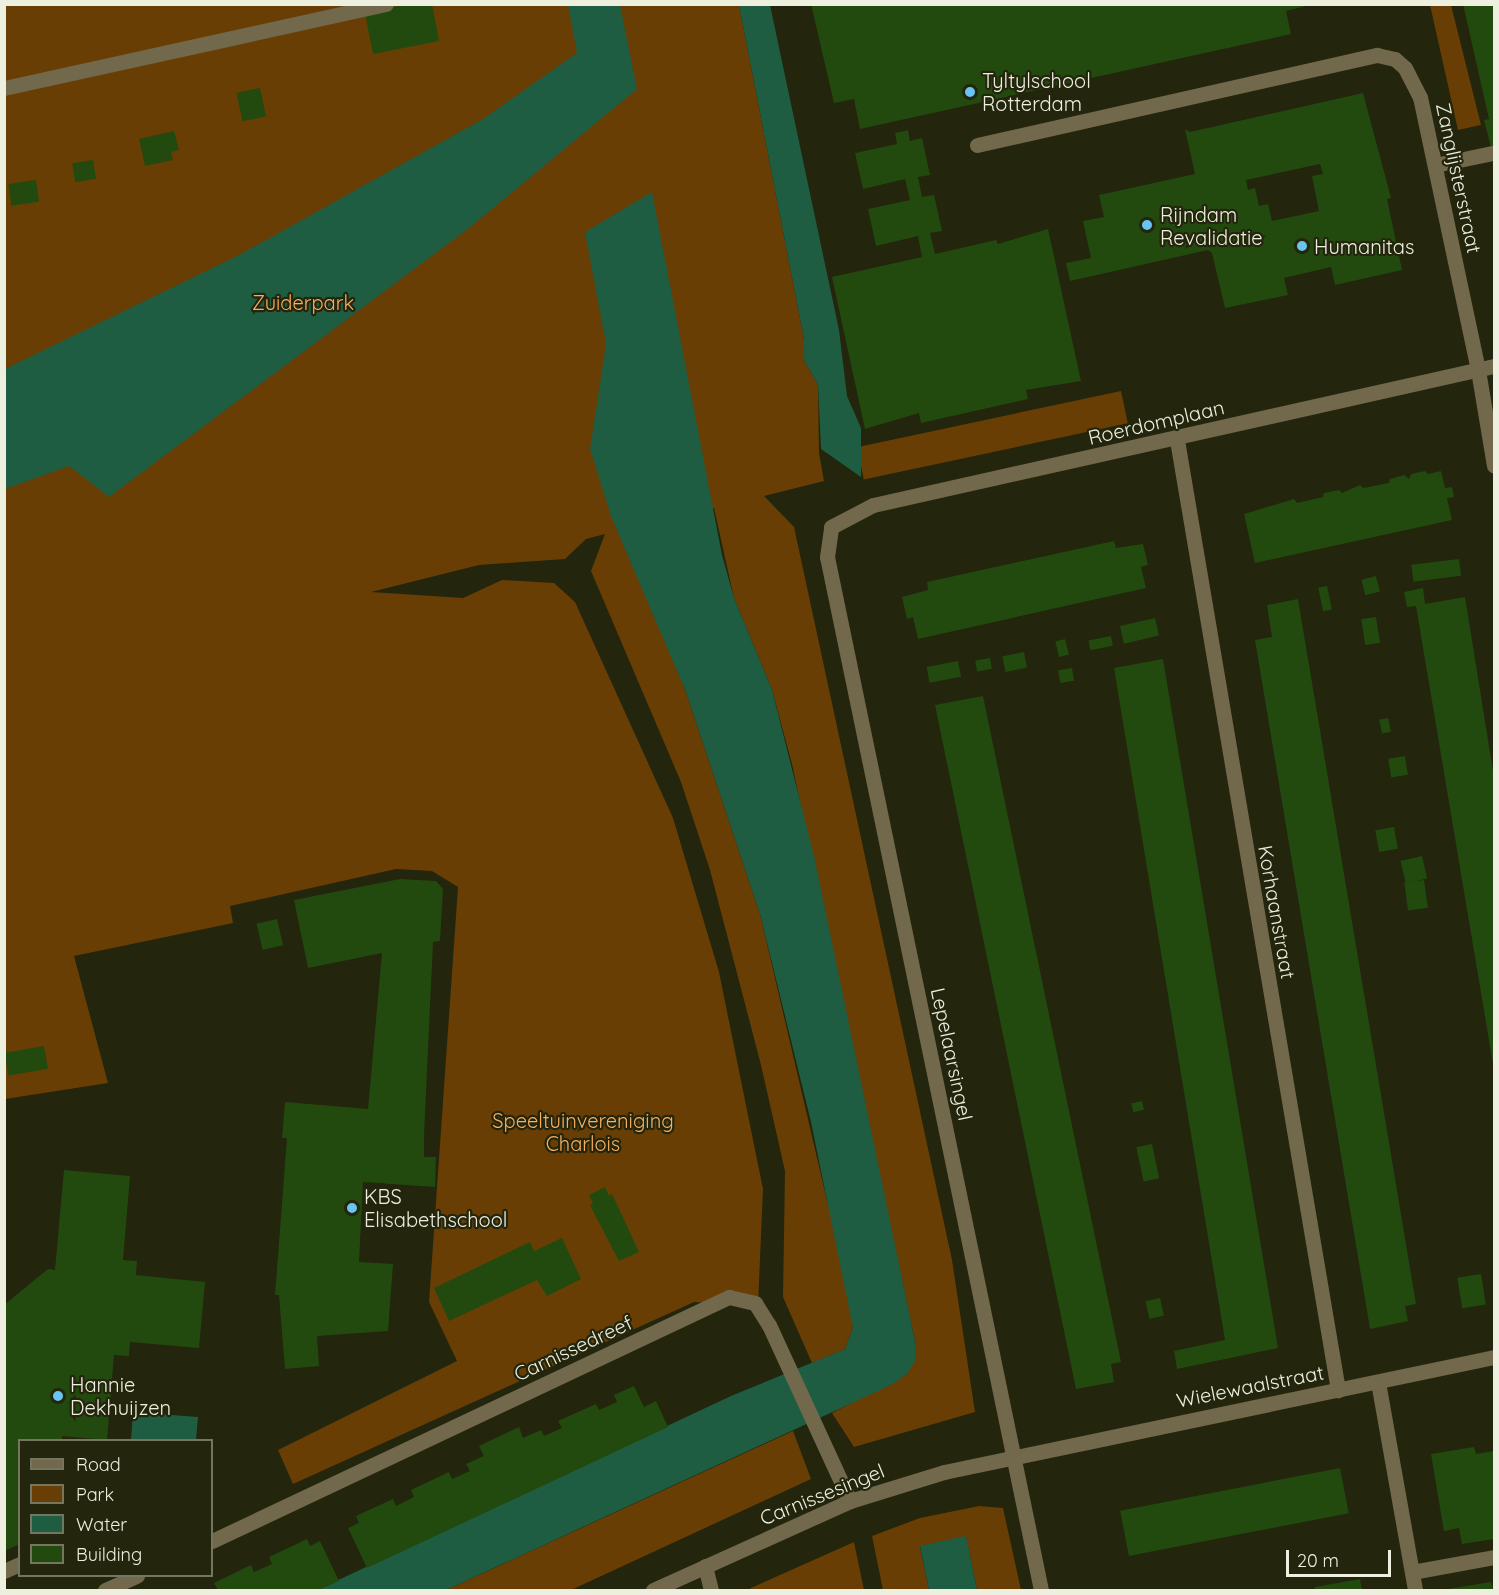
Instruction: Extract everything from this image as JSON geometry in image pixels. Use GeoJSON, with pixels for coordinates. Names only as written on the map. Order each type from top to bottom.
{"type":"FeatureCollection","features":[{"type":"Feature","properties":{"kind":"street"},"geometry":{"type":"LineString","coordinates":[[4,88],[386,4]]}},
{"type":"Feature","properties":{"kind":"street","name":"Zanglijsterstraat"},"geometry":{"type":"LineString","coordinates":[[977,145],[1377,56],[1395,59],[1405,68],[1420,98],[1478,370],[1494,466]]}},
{"type":"Feature","properties":{"kind":"street"},"geometry":{"type":"LineString","coordinates":[[1435,165],[1492,153]]}},
{"type":"Feature","properties":{"kind":"street","name":"Roerdomplaan"},"geometry":{"type":"LineString","coordinates":[[831,526],[873,505],[1177,440],[1494,366]]}},
{"type":"Feature","properties":{"kind":"street","name":"Korhaanstraat"},"geometry":{"type":"LineString","coordinates":[[1177,440],[1201,565],[1255,914],[1338,1390]]}},
{"type":"Feature","properties":{"kind":"street","name":"Lepelaarsingel"},"geometry":{"type":"LineString","coordinates":[[831,526],[827,556],[1041,1590]]}},
{"type":"Feature","properties":{"kind":"street","name":"Carnissedreef"},"geometry":{"type":"LineString","coordinates":[[213,1541],[729,1297],[755,1304],[769,1326],[850,1501]]}},
{"type":"Feature","properties":{"kind":"street","name":"Wielewaalstraat"},"geometry":{"type":"LineString","coordinates":[[1013,1455],[1494,1357]]}},
{"type":"Feature","properties":{"kind":"street"},"geometry":{"type":"LineString","coordinates":[[1378,1382],[1415,1590]]}},
{"type":"Feature","properties":{"kind":"street","name":"Carnissesingel"},"geometry":{"type":"LineString","coordinates":[[653,1590],[850,1501],[1013,1455]]}},
{"type":"Feature","properties":{"kind":"street"},"geometry":{"type":"LineString","coordinates":[[1412,1572],[1494,1557]]}},
{"type":"Feature","properties":{"kind":"street"},"geometry":{"type":"LineString","coordinates":[[4,1571],[18,1565]]}},
{"type":"Feature","properties":{"kind":"street"},"geometry":{"type":"LineString","coordinates":[[705,1566],[711,1590]]}},
{"type":"Feature","properties":{"kind":"street"},"geometry":{"type":"LineString","coordinates":[[105,1590],[133,1577]]}},
{"type":"Feature","properties":{"kind":"green space"},"geometry":{"type":"Polygon","coordinates":[[[5,5],[739,5],[804,339],[804,360],[818,385],[819,453],[824,481],[764,496],[794,527],[952,1260],[975,1412],[854,1447],[832,1413],[907,1374],[916,1346],[792,764],[772,690],[734,598],[714,508],[638,573],[686,692],[760,914],[847,1286],[853,1328],[845,1349],[812,1363],[783,1297],[785,1171],[761,1065],[710,870],[681,782],[591,571],[605,534],[586,539],[565,559],[479,565],[371,592],[463,598],[502,580],[554,583],[575,602],[673,818],[719,972],[763,1189],[758,1306],[694,1302],[293,1484],[278,1450],[457,1361],[429,1302],[458,887],[432,871],[396,869],[230,906],[233,923],[74,956],[108,1083],[5,1099],[5,5]]]}},
{"type":"Feature","properties":{"kind":"green space"},"geometry":{"type":"Polygon","coordinates":[[[1430,5],[1451,5],[1481,125],[1458,130],[1430,5]]]}},
{"type":"Feature","properties":{"kind":"green space"},"geometry":{"type":"Polygon","coordinates":[[[1121,391],[1128,423],[864,479],[857,447],[1121,391]]]}},
{"type":"Feature","properties":{"kind":"green space"},"geometry":{"type":"Polygon","coordinates":[[[793,1431],[811,1479],[571,1590],[446,1590],[793,1431]]]}},
{"type":"Feature","properties":{"kind":"green space"},"geometry":{"type":"Polygon","coordinates":[[[979,1506],[1003,1508],[1021,1590],[977,1590],[966,1537],[920,1547],[929,1590],[883,1590],[872,1536],[920,1518],[979,1506]]]}},
{"type":"Feature","properties":{"kind":"green space"},"geometry":{"type":"Polygon","coordinates":[[[854,1542],[864,1590],[749,1590],[751,1588],[854,1542]]]}},
{"type":"Feature","properties":{"kind":"water"},"geometry":{"type":"Polygon","coordinates":[[[568,5],[620,5],[637,89],[469,228],[109,497],[69,466],[5,489],[5,369],[239,255],[483,119],[577,53],[568,5]]]}},
{"type":"Feature","properties":{"kind":"water"},"geometry":{"type":"Polygon","coordinates":[[[739,5],[770,5],[839,330],[847,396],[861,428],[861,477],[821,449],[818,385],[804,360],[804,339],[739,5]]]}},
{"type":"Feature","properties":{"kind":"water"},"geometry":{"type":"Polygon","coordinates":[[[652,192],[722,555],[734,598],[772,690],[814,856],[916,1346],[915,1361],[907,1374],[891,1385],[446,1590],[317,1590],[731,1396],[845,1349],[853,1328],[811,1122],[760,914],[686,692],[611,516],[590,449],[606,344],[585,232],[652,192]]]}},
{"type":"Feature","properties":{"kind":"water"},"geometry":{"type":"Polygon","coordinates":[[[133,1412],[198,1417],[196,1439],[131,1439],[133,1412]]]}},
{"type":"Feature","properties":{"kind":"water"},"geometry":{"type":"Polygon","coordinates":[[[966,1536],[977,1590],[929,1590],[920,1546],[966,1536]]]}},
{"type":"Feature","properties":{"kind":"building"},"geometry":{"type":"Polygon","coordinates":[[[407,4],[432,4],[439,41],[373,54],[365,13],[407,4]]]}},
{"type":"Feature","properties":{"kind":"building","name":"Tyltylschool Rotterdam"},"geometry":{"type":"Polygon","coordinates":[[[811,4],[1310,5],[1286,11],[1291,34],[860,129],[854,99],[834,103],[811,4]]]}},
{"type":"Feature","properties":{"kind":"building"},"geometry":{"type":"Polygon","coordinates":[[[1463,4],[1494,4],[1494,159],[1484,120],[1489,119],[1463,4]]]}},
{"type":"Feature","properties":{"kind":"building"},"geometry":{"type":"Polygon","coordinates":[[[260,88],[266,116],[243,121],[237,93],[260,88]]]}},
{"type":"Feature","properties":{"kind":"building"},"geometry":{"type":"Polygon","coordinates":[[[1363,93],[1391,198],[1387,199],[1402,270],[1335,285],[1331,267],[1284,278],[1288,295],[1225,308],[1212,253],[1208,250],[1070,281],[1066,263],[1091,258],[1083,221],[1104,217],[1099,195],[1195,174],[1185,129],[1190,132],[1363,93]],[[1320,164],[1246,180],[1248,190],[1255,188],[1259,206],[1268,204],[1272,221],[1319,211],[1312,176],[1323,174],[1320,164]]]}},
{"type":"Feature","properties":{"kind":"building"},"geometry":{"type":"Polygon","coordinates":[[[908,130],[910,141],[922,138],[930,175],[918,177],[922,197],[934,195],[942,231],[930,233],[935,254],[996,240],[998,244],[1048,229],[1081,381],[1026,390],[1028,399],[921,423],[919,413],[865,429],[832,277],[922,257],[918,236],[876,246],[868,209],[910,200],[905,179],[863,189],[855,153],[897,144],[895,133],[908,130]]]}},
{"type":"Feature","properties":{"kind":"building"},"geometry":{"type":"Polygon","coordinates":[[[174,131],[179,150],[171,152],[173,160],[145,166],[139,139],[174,131]]]}},
{"type":"Feature","properties":{"kind":"building"},"geometry":{"type":"Polygon","coordinates":[[[93,160],[96,179],[75,182],[72,163],[93,160]]]}},
{"type":"Feature","properties":{"kind":"building"},"geometry":{"type":"Polygon","coordinates":[[[36,180],[39,202],[11,206],[8,184],[36,180]]]}},
{"type":"Feature","properties":{"kind":"building"},"geometry":{"type":"Polygon","coordinates":[[[1425,471],[1428,474],[1441,471],[1445,488],[1452,487],[1454,497],[1447,498],[1452,520],[1255,563],[1244,514],[1294,499],[1297,503],[1323,497],[1324,493],[1339,490],[1342,493],[1360,485],[1363,488],[1389,483],[1390,479],[1404,475],[1409,479],[1411,474],[1425,471]]]}},
{"type":"Feature","properties":{"kind":"building"},"geometry":{"type":"Polygon","coordinates":[[[1114,541],[1116,548],[1143,544],[1148,565],[1141,567],[1146,588],[918,639],[913,617],[907,619],[902,597],[928,590],[927,582],[1114,541]]]}},
{"type":"Feature","properties":{"kind":"building"},"geometry":{"type":"Polygon","coordinates":[[[1459,559],[1461,576],[1413,582],[1411,565],[1459,559]]]}},
{"type":"Feature","properties":{"kind":"building"},"geometry":{"type":"Polygon","coordinates":[[[1376,576],[1380,592],[1365,595],[1361,580],[1376,576]]]}},
{"type":"Feature","properties":{"kind":"building"},"geometry":{"type":"Polygon","coordinates":[[[1327,586],[1332,609],[1323,611],[1318,588],[1327,586]]]}},
{"type":"Feature","properties":{"kind":"building"},"geometry":{"type":"Polygon","coordinates":[[[1423,588],[1425,604],[1465,597],[1494,777],[1494,1070],[1416,606],[1407,607],[1404,592],[1423,588]]]}},
{"type":"Feature","properties":{"kind":"building"},"geometry":{"type":"Polygon","coordinates":[[[1298,599],[1416,1304],[1405,1306],[1408,1321],[1370,1329],[1255,640],[1272,637],[1267,605],[1298,599]]]}},
{"type":"Feature","properties":{"kind":"building"},"geometry":{"type":"Polygon","coordinates":[[[1376,617],[1380,643],[1365,645],[1361,619],[1376,617]]]}},
{"type":"Feature","properties":{"kind":"building"},"geometry":{"type":"Polygon","coordinates":[[[1155,618],[1159,636],[1124,644],[1120,626],[1155,618]]]}},
{"type":"Feature","properties":{"kind":"building"},"geometry":{"type":"Polygon","coordinates":[[[1111,636],[1113,646],[1090,650],[1088,640],[1111,636]]]}},
{"type":"Feature","properties":{"kind":"building"},"geometry":{"type":"Polygon","coordinates":[[[1065,639],[1069,655],[1059,657],[1055,641],[1065,639]]]}},
{"type":"Feature","properties":{"kind":"building"},"geometry":{"type":"Polygon","coordinates":[[[1024,652],[1027,668],[1005,672],[1002,656],[1024,652]]]}},
{"type":"Feature","properties":{"kind":"building"},"geometry":{"type":"Polygon","coordinates":[[[990,658],[992,669],[977,671],[975,661],[990,658]]]}},
{"type":"Feature","properties":{"kind":"building"},"geometry":{"type":"Polygon","coordinates":[[[1163,659],[1278,1348],[1177,1369],[1174,1351],[1225,1340],[1114,668],[1163,659]]]}},
{"type":"Feature","properties":{"kind":"building"},"geometry":{"type":"Polygon","coordinates":[[[958,661],[961,677],[930,683],[927,667],[958,661]]]}},
{"type":"Feature","properties":{"kind":"building"},"geometry":{"type":"Polygon","coordinates":[[[1072,668],[1074,681],[1060,683],[1058,670],[1072,668]]]}},
{"type":"Feature","properties":{"kind":"building"},"geometry":{"type":"Polygon","coordinates":[[[983,696],[1121,1362],[1111,1364],[1114,1382],[1076,1389],[935,705],[983,696]]]}},
{"type":"Feature","properties":{"kind":"building"},"geometry":{"type":"Polygon","coordinates":[[[1388,718],[1391,732],[1382,734],[1379,720],[1388,718]]]}},
{"type":"Feature","properties":{"kind":"building"},"geometry":{"type":"Polygon","coordinates":[[[1405,756],[1408,775],[1391,777],[1388,759],[1405,756]]]}},
{"type":"Feature","properties":{"kind":"building"},"geometry":{"type":"Polygon","coordinates":[[[1394,827],[1398,849],[1379,852],[1375,830],[1394,827]]]}},
{"type":"Feature","properties":{"kind":"building"},"geometry":{"type":"Polygon","coordinates":[[[1422,856],[1427,878],[1406,883],[1401,861],[1422,856]]]}},
{"type":"Feature","properties":{"kind":"building"},"geometry":{"type":"Polygon","coordinates":[[[400,879],[436,881],[443,889],[440,941],[433,942],[424,1135],[424,1157],[436,1157],[435,1187],[363,1182],[359,1262],[393,1264],[388,1331],[317,1336],[319,1366],[285,1369],[279,1295],[275,1295],[287,1138],[282,1138],[285,1102],[368,1109],[382,953],[308,968],[294,900],[400,879]]]}},
{"type":"Feature","properties":{"kind":"building"},"geometry":{"type":"Polygon","coordinates":[[[1424,880],[1428,908],[1408,911],[1404,883],[1424,880]]]}},
{"type":"Feature","properties":{"kind":"building"},"geometry":{"type":"Polygon","coordinates":[[[277,919],[283,945],[263,950],[257,924],[277,919]]]}},
{"type":"Feature","properties":{"kind":"building"},"geometry":{"type":"Polygon","coordinates":[[[44,1046],[48,1069],[9,1076],[5,1053],[44,1046]]]}},
{"type":"Feature","properties":{"kind":"building"},"geometry":{"type":"Polygon","coordinates":[[[1142,1101],[1144,1110],[1133,1112],[1131,1103],[1142,1101]]]}},
{"type":"Feature","properties":{"kind":"building"},"geometry":{"type":"Polygon","coordinates":[[[1152,1144],[1159,1178],[1144,1182],[1136,1147],[1152,1144]]]}},
{"type":"Feature","properties":{"kind":"building","name":"Hannie Dekhuijzen"},"geometry":{"type":"Polygon","coordinates":[[[64,1170],[130,1176],[123,1260],[137,1261],[136,1275],[205,1282],[199,1348],[130,1342],[129,1356],[114,1355],[107,1439],[62,1436],[62,1439],[18,1439],[18,1545],[4,1551],[4,1305],[48,1269],[55,1270],[64,1170]]]}},
{"type":"Feature","properties":{"kind":"building"},"geometry":{"type":"Polygon","coordinates":[[[605,1187],[609,1196],[612,1194],[639,1252],[619,1261],[590,1205],[593,1203],[589,1195],[605,1187]]]}},
{"type":"Feature","properties":{"kind":"building"},"geometry":{"type":"Polygon","coordinates":[[[562,1238],[581,1279],[547,1296],[537,1280],[449,1321],[434,1288],[530,1242],[534,1251],[562,1238]]]}},
{"type":"Feature","properties":{"kind":"building"},"geometry":{"type":"Polygon","coordinates":[[[1481,1274],[1486,1305],[1462,1308],[1457,1278],[1481,1274]]]}},
{"type":"Feature","properties":{"kind":"building"},"geometry":{"type":"Polygon","coordinates":[[[1160,1298],[1164,1316],[1149,1319],[1145,1301],[1160,1298]]]}},
{"type":"Feature","properties":{"kind":"building"},"geometry":{"type":"Polygon","coordinates":[[[634,1386],[644,1407],[656,1401],[668,1427],[367,1568],[348,1528],[359,1523],[356,1516],[393,1499],[396,1506],[414,1497],[411,1490],[449,1472],[452,1479],[470,1471],[466,1464],[484,1456],[479,1446],[519,1427],[523,1438],[541,1430],[544,1436],[562,1428],[558,1421],[596,1404],[599,1410],[617,1402],[614,1395],[634,1386]]]}},
{"type":"Feature","properties":{"kind":"building"},"geometry":{"type":"Polygon","coordinates":[[[1474,1447],[1476,1454],[1494,1451],[1494,1539],[1462,1544],[1459,1528],[1444,1531],[1431,1454],[1474,1447]]]}},
{"type":"Feature","properties":{"kind":"building"},"geometry":{"type":"Polygon","coordinates":[[[1340,1468],[1349,1513],[1129,1556],[1120,1511],[1340,1468]]]}},
{"type":"Feature","properties":{"kind":"building"},"geometry":{"type":"Polygon","coordinates":[[[307,1539],[310,1546],[320,1541],[339,1581],[319,1590],[218,1590],[214,1583],[251,1565],[254,1572],[272,1564],[269,1557],[307,1539]]]}},
{"type":"Feature","properties":{"kind":"building"},"geometry":{"type":"Polygon","coordinates":[[[1360,1579],[1362,1590],[1315,1590],[1315,1587],[1360,1579]]]}},
{"type":"Feature","properties":{"kind":"building"},"geometry":{"type":"Polygon","coordinates":[[[1491,1582],[1493,1590],[1448,1590],[1448,1589],[1491,1582]]]}},
{"type":"Feature","properties":{"kind":"place","name":"Tyltylschool Rotterdam"},"geometry":{"type":"Point","coordinates":[970,92]}},
{"type":"Feature","properties":{"kind":"place","name":"Rijndam Revalidatie"},"geometry":{"type":"Point","coordinates":[1147,225]}},
{"type":"Feature","properties":{"kind":"place","name":"Humanitas"},"geometry":{"type":"Point","coordinates":[1302,246]}},
{"type":"Feature","properties":{"kind":"place","name":"KBS Elisabethschool"},"geometry":{"type":"Point","coordinates":[352,1208]}},
{"type":"Feature","properties":{"kind":"place","name":"Hannie Dekhuijzen"},"geometry":{"type":"Point","coordinates":[58,1396]}},
{"type":"Feature","properties":{"kind":"park label","name":"Zuiderpark"},"geometry":{"type":"Point","coordinates":[303,302]}},
{"type":"Feature","properties":{"kind":"park label","name":"Speeltuinvereniging Charlois"},"geometry":{"type":"Point","coordinates":[583,1132]}}]}
